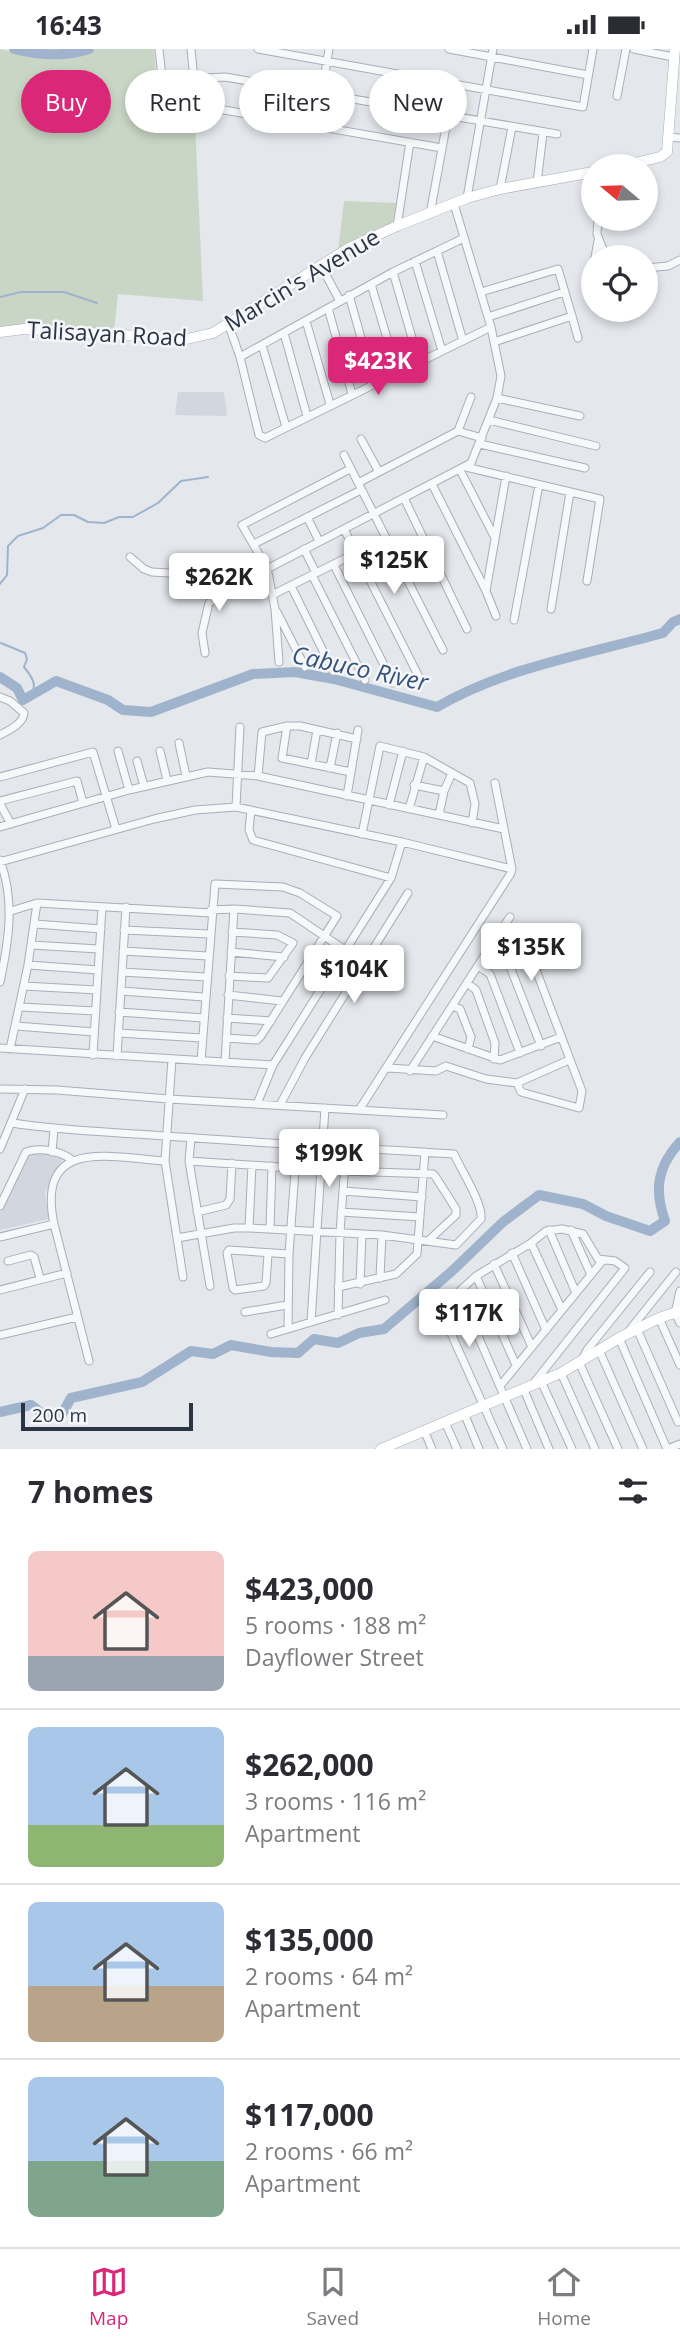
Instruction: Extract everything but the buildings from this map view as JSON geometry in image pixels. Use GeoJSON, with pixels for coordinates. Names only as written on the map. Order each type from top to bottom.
{"type":"FeatureCollection","features":[{"type":"Feature","properties":{"kind":"main road"},"geometry":{"type":"LineString","coordinates":[[658,157],[667,152],[675,138],[674,53]]}},
{"type":"Feature","properties":{"kind":"main road","name":"Marcin's Avenue"},"geometry":{"type":"LineString","coordinates":[[214,333],[367,239],[397,226],[467,198],[500,189],[581,174]]}},
{"type":"Feature","properties":{"kind":"main road","name":"Talisayan Road"},"geometry":{"type":"LineString","coordinates":[[0,332],[24,329],[187,339],[214,333]]}},
{"type":"Feature","properties":{"kind":"main road"},"geometry":{"type":"LineString","coordinates":[[381,1449],[484,1405],[502,1391],[524,1389],[561,1373],[659,1318],[678,1315]]}},
{"type":"Feature","properties":{"kind":"street"},"geometry":{"type":"LineString","coordinates":[[159,49],[161,70]]}},
{"type":"Feature","properties":{"kind":"street"},"geometry":{"type":"LineString","coordinates":[[191,49],[192,70]]}},
{"type":"Feature","properties":{"kind":"street"},"geometry":{"type":"LineString","coordinates":[[258,49],[583,107],[593,49]]}},
{"type":"Feature","properties":{"kind":"street"},"geometry":{"type":"LineString","coordinates":[[325,70],[329,49]]}},
{"type":"Feature","properties":{"kind":"street"},"geometry":{"type":"LineString","coordinates":[[449,49],[492,53],[588,75]]}},
{"type":"Feature","properties":{"kind":"street"},"geometry":{"type":"LineString","coordinates":[[617,96],[626,49]]}},
{"type":"Feature","properties":{"kind":"street"},"geometry":{"type":"LineString","coordinates":[[634,49],[674,53]]}},
{"type":"Feature","properties":{"kind":"street"},"geometry":{"type":"LineString","coordinates":[[467,198],[492,53]]}},
{"type":"Feature","properties":{"kind":"street"},"geometry":{"type":"LineString","coordinates":[[467,120],[557,134]]}},
{"type":"Feature","properties":{"kind":"street"},"geometry":{"type":"LineString","coordinates":[[500,189],[512,127]]}},
{"type":"Feature","properties":{"kind":"street"},"geometry":{"type":"LineString","coordinates":[[355,133],[442,148]]}},
{"type":"Feature","properties":{"kind":"street"},"geometry":{"type":"LineString","coordinates":[[430,213],[445,133]]}},
{"type":"Feature","properties":{"kind":"street"},"geometry":{"type":"LineString","coordinates":[[537,183],[544,133]]}},
{"type":"Feature","properties":{"kind":"street"},"geometry":{"type":"LineString","coordinates":[[397,226],[410,142]]}},
{"type":"Feature","properties":{"kind":"street"},"geometry":{"type":"LineString","coordinates":[[205,653],[202,632],[209,603],[267,568],[463,468],[474,459],[497,398],[501,376],[491,327],[454,204]]}},
{"type":"Feature","properties":{"kind":"street"},"geometry":{"type":"LineString","coordinates":[[596,231],[601,245]]}},
{"type":"Feature","properties":{"kind":"street"},"geometry":{"type":"LineString","coordinates":[[240,357],[393,272],[464,238]]}},
{"type":"Feature","properties":{"kind":"street"},"geometry":{"type":"LineString","coordinates":[[597,245],[598,239]]}},
{"type":"Feature","properties":{"kind":"street"},"geometry":{"type":"LineString","coordinates":[[598,239],[603,245]]}},
{"type":"Feature","properties":{"kind":"street"},"geometry":{"type":"LineString","coordinates":[[437,251],[463,341]]}},
{"type":"Feature","properties":{"kind":"street"},"geometry":{"type":"LineString","coordinates":[[658,267],[668,266],[680,260]]}},
{"type":"Feature","properties":{"kind":"street"},"geometry":{"type":"LineString","coordinates":[[415,261],[442,351]]}},
{"type":"Feature","properties":{"kind":"street"},"geometry":{"type":"LineString","coordinates":[[321,266],[340,301]]}},
{"type":"Feature","properties":{"kind":"street"},"geometry":{"type":"LineString","coordinates":[[481,292],[558,269],[578,338]]}},
{"type":"Feature","properties":{"kind":"street"},"geometry":{"type":"LineString","coordinates":[[393,272],[419,362]]}},
{"type":"Feature","properties":{"kind":"street"},"geometry":{"type":"LineString","coordinates":[[371,284],[397,372]]}},
{"type":"Feature","properties":{"kind":"street"},"geometry":{"type":"LineString","coordinates":[[488,317],[564,292]]}},
{"type":"Feature","properties":{"kind":"street"},"geometry":{"type":"LineString","coordinates":[[349,296],[374,383]]}},
{"type":"Feature","properties":{"kind":"street"},"geometry":{"type":"LineString","coordinates":[[328,308],[352,394]]}},
{"type":"Feature","properties":{"kind":"street"},"geometry":{"type":"LineString","coordinates":[[495,342],[572,316]]}},
{"type":"Feature","properties":{"kind":"street"},"geometry":{"type":"LineString","coordinates":[[306,321],[330,404]]}},
{"type":"Feature","properties":{"kind":"street"},"geometry":{"type":"LineString","coordinates":[[228,323],[240,357],[261,438],[491,327]]}},
{"type":"Feature","properties":{"kind":"street"},"geometry":{"type":"LineString","coordinates":[[284,333],[307,416]]}},
{"type":"Feature","properties":{"kind":"street"},"geometry":{"type":"LineString","coordinates":[[262,345],[286,427]]}},
{"type":"Feature","properties":{"kind":"street"},"geometry":{"type":"LineString","coordinates":[[254,544],[307,517],[379,472],[458,431],[471,397]]}},
{"type":"Feature","properties":{"kind":"street"},"geometry":{"type":"LineString","coordinates":[[497,398],[580,417]]}},
{"type":"Feature","properties":{"kind":"street"},"geometry":{"type":"LineString","coordinates":[[489,420],[596,446]]}},
{"type":"Feature","properties":{"kind":"street"},"geometry":{"type":"LineString","coordinates":[[458,431],[481,441],[585,468]]}},
{"type":"Feature","properties":{"kind":"street"},"geometry":{"type":"LineString","coordinates":[[361,439],[379,472]]}},
{"type":"Feature","properties":{"kind":"street"},"geometry":{"type":"LineString","coordinates":[[344,455],[443,650]]}},
{"type":"Feature","properties":{"kind":"street"},"geometry":{"type":"LineString","coordinates":[[463,468],[600,499],[587,581]]}},
{"type":"Feature","properties":{"kind":"street"},"geometry":{"type":"LineString","coordinates":[[463,468],[495,539]]}},
{"type":"Feature","properties":{"kind":"street"},"geometry":{"type":"LineString","coordinates":[[279,662],[275,609],[267,568],[242,525],[350,469]]}},
{"type":"Feature","properties":{"kind":"street"},"geometry":{"type":"LineString","coordinates":[[486,591],[506,476]]}},
{"type":"Feature","properties":{"kind":"street"},"geometry":{"type":"LineString","coordinates":[[432,484],[496,616]]}},
{"type":"Feature","properties":{"kind":"street"},"geometry":{"type":"LineString","coordinates":[[514,620],[539,485]]}},
{"type":"Feature","properties":{"kind":"street"},"geometry":{"type":"LineString","coordinates":[[551,609],[570,492]]}},
{"type":"Feature","properties":{"kind":"street"},"geometry":{"type":"LineString","coordinates":[[404,498],[467,629]]}},
{"type":"Feature","properties":{"kind":"street"},"geometry":{"type":"LineString","coordinates":[[307,517],[319,541]]}},
{"type":"Feature","properties":{"kind":"street"},"geometry":{"type":"LineString","coordinates":[[344,529],[418,675]]}},
{"type":"Feature","properties":{"kind":"street"},"geometry":{"type":"LineString","coordinates":[[304,549],[365,680]]}},
{"type":"Feature","properties":{"kind":"street"},"geometry":{"type":"LineString","coordinates":[[272,596],[356,553]]}},
{"type":"Feature","properties":{"kind":"street"},"geometry":{"type":"LineString","coordinates":[[130,557],[152,572],[242,582]]}},
{"type":"Feature","properties":{"kind":"street"},"geometry":{"type":"LineString","coordinates":[[334,565],[393,683]]}},
{"type":"Feature","properties":{"kind":"street"},"geometry":{"type":"LineString","coordinates":[[290,586],[333,671]]}},
{"type":"Feature","properties":{"kind":"street"},"geometry":{"type":"LineString","coordinates":[[275,609],[305,667]]}},
{"type":"Feature","properties":{"kind":"street"},"geometry":{"type":"LineString","coordinates":[[0,697],[10,701],[24,713],[23,718],[2,732]]}},
{"type":"Feature","properties":{"kind":"street"},"geometry":{"type":"LineString","coordinates":[[287,726],[282,758],[351,772]]}},
{"type":"Feature","properties":{"kind":"street"},"geometry":{"type":"LineString","coordinates":[[258,776],[262,732],[287,726],[358,734],[347,796]]}},
{"type":"Feature","properties":{"kind":"street"},"geometry":{"type":"LineString","coordinates":[[236,807],[240,727]]}},
{"type":"Feature","properties":{"kind":"street"},"geometry":{"type":"LineString","coordinates":[[311,764],[317,730]]}},
{"type":"Feature","properties":{"kind":"street"},"geometry":{"type":"LineString","coordinates":[[330,768],[337,733]]}},
{"type":"Feature","properties":{"kind":"street"},"geometry":{"type":"LineString","coordinates":[[179,743],[186,776]]}},
{"type":"Feature","properties":{"kind":"street"},"geometry":{"type":"LineString","coordinates":[[362,834],[380,746],[424,757],[470,783],[475,804],[472,823]]}},
{"type":"Feature","properties":{"kind":"street"},"geometry":{"type":"LineString","coordinates":[[118,751],[129,790]]}},
{"type":"Feature","properties":{"kind":"street"},"geometry":{"type":"LineString","coordinates":[[160,751],[167,781]]}},
{"type":"Feature","properties":{"kind":"street"},"geometry":{"type":"LineString","coordinates":[[389,805],[403,751]]}},
{"type":"Feature","properties":{"kind":"street"},"geometry":{"type":"LineString","coordinates":[[0,777],[92,752],[116,829]]}},
{"type":"Feature","properties":{"kind":"street"},"geometry":{"type":"LineString","coordinates":[[410,809],[414,785],[424,757]]}},
{"type":"Feature","properties":{"kind":"street"},"geometry":{"type":"LineString","coordinates":[[138,761],[144,786]]}},
{"type":"Feature","properties":{"kind":"street"},"geometry":{"type":"LineString","coordinates":[[0,827],[144,786],[208,772],[258,776],[504,829]]}},
{"type":"Feature","properties":{"kind":"street"},"geometry":{"type":"LineString","coordinates":[[439,815],[444,791],[452,773]]}},
{"type":"Feature","properties":{"kind":"street"},"geometry":{"type":"LineString","coordinates":[[11,824],[0,802],[77,781],[83,803]]}},
{"type":"Feature","properties":{"kind":"street"},"geometry":{"type":"LineString","coordinates":[[359,1110],[512,869],[495,783]]}},
{"type":"Feature","properties":{"kind":"street"},"geometry":{"type":"LineString","coordinates":[[414,785],[444,791]]}},
{"type":"Feature","properties":{"kind":"street"},"geometry":{"type":"LineString","coordinates":[[0,982],[11,911],[5,873],[0,861],[195,810],[236,807],[402,842],[512,869]]}},
{"type":"Feature","properties":{"kind":"street"},"geometry":{"type":"LineString","coordinates":[[251,810],[249,830],[253,840],[391,878]]}},
{"type":"Feature","properties":{"kind":"street"},"geometry":{"type":"LineString","coordinates":[[257,1104],[273,1066],[391,878],[402,842]]}},
{"type":"Feature","properties":{"kind":"street"},"geometry":{"type":"LineString","coordinates":[[201,1061],[215,884],[283,887],[300,893],[337,916],[257,1040],[226,1038]]}},
{"type":"Feature","properties":{"kind":"street"},"geometry":{"type":"LineString","coordinates":[[280,1105],[305,1058],[408,893]]}},
{"type":"Feature","properties":{"kind":"street"},"geometry":{"type":"LineString","coordinates":[[11,911],[37,903],[211,912],[234,909],[290,913],[345,950]]}},
{"type":"Feature","properties":{"kind":"street"},"geometry":{"type":"LineString","coordinates":[[10,1049],[32,945],[37,903]]}},
{"type":"Feature","properties":{"kind":"street"},"geometry":{"type":"LineString","coordinates":[[93,1055],[102,907]]}},
{"type":"Feature","properties":{"kind":"street"},"geometry":{"type":"LineString","coordinates":[[117,1056],[126,907]]}},
{"type":"Feature","properties":{"kind":"street"},"geometry":{"type":"LineString","coordinates":[[225,1062],[234,909]]}},
{"type":"Feature","properties":{"kind":"street"},"geometry":{"type":"LineString","coordinates":[[410,1071],[510,917]]}},
{"type":"Feature","properties":{"kind":"street"},"geometry":{"type":"LineString","coordinates":[[35,924],[101,929]]}},
{"type":"Feature","properties":{"kind":"street"},"geometry":{"type":"LineString","coordinates":[[124,930],[209,934]]}},
{"type":"Feature","properties":{"kind":"street"},"geometry":{"type":"LineString","coordinates":[[501,930],[528,949],[582,1091],[579,1108],[521,1092],[517,1083]]}},
{"type":"Feature","properties":{"kind":"street"},"geometry":{"type":"LineString","coordinates":[[520,942],[527,931]]}},
{"type":"Feature","properties":{"kind":"street"},"geometry":{"type":"LineString","coordinates":[[229,976],[268,978],[293,943],[277,935],[232,932]]}},
{"type":"Feature","properties":{"kind":"street"},"geometry":{"type":"LineString","coordinates":[[32,945],[100,949]]}},
{"type":"Feature","properties":{"kind":"street"},"geometry":{"type":"LineString","coordinates":[[489,949],[507,959],[541,1045]]}},
{"type":"Feature","properties":{"kind":"street"},"geometry":{"type":"LineString","coordinates":[[123,951],[208,955]]}},
{"type":"Feature","properties":{"kind":"street"},"geometry":{"type":"LineString","coordinates":[[231,952],[284,957]]}},
{"type":"Feature","properties":{"kind":"street"},"geometry":{"type":"LineString","coordinates":[[28,965],[98,970]]}},
{"type":"Feature","properties":{"kind":"street"},"geometry":{"type":"LineString","coordinates":[[478,967],[490,974],[520,1053]]}},
{"type":"Feature","properties":{"kind":"street"},"geometry":{"type":"LineString","coordinates":[[122,972],[206,977]]}},
{"type":"Feature","properties":{"kind":"street"},"geometry":{"type":"LineString","coordinates":[[467,983],[476,990],[495,1043],[494,1059]]}},
{"type":"Feature","properties":{"kind":"street"},"geometry":{"type":"LineString","coordinates":[[24,986],[97,990]]}},
{"type":"Feature","properties":{"kind":"street"},"geometry":{"type":"LineString","coordinates":[[121,991],[204,997]]}},
{"type":"Feature","properties":{"kind":"street"},"geometry":{"type":"LineString","coordinates":[[228,995],[282,1001]]}},
{"type":"Feature","properties":{"kind":"street"},"geometry":{"type":"LineString","coordinates":[[452,1006],[460,1009],[471,1037],[468,1049]]}},
{"type":"Feature","properties":{"kind":"street"},"geometry":{"type":"LineString","coordinates":[[20,1007],[96,1011]]}},
{"type":"Feature","properties":{"kind":"street"},"geometry":{"type":"LineString","coordinates":[[120,1012],[203,1018]]}},
{"type":"Feature","properties":{"kind":"street"},"geometry":{"type":"LineString","coordinates":[[227,1018],[271,1021]]}},
{"type":"Feature","properties":{"kind":"street"},"geometry":{"type":"LineString","coordinates":[[16,1026],[94,1032]]}},
{"type":"Feature","properties":{"kind":"street"},"geometry":{"type":"LineString","coordinates":[[118,1033],[202,1038]]}},
{"type":"Feature","properties":{"kind":"street"},"geometry":{"type":"LineString","coordinates":[[432,1036],[500,1060],[561,1037]]}},
{"type":"Feature","properties":{"kind":"street"},"geometry":{"type":"LineString","coordinates":[[0,1048],[273,1066]]}},
{"type":"Feature","properties":{"kind":"street"},"geometry":{"type":"LineString","coordinates":[[172,1059],[165,1161],[183,1277]]}},
{"type":"Feature","properties":{"kind":"street"},"geometry":{"type":"LineString","coordinates":[[388,1068],[436,1071],[446,1066],[486,1079],[517,1083],[569,1060]]}},
{"type":"Feature","properties":{"kind":"street"},"geometry":{"type":"LineString","coordinates":[[0,1089],[443,1115]]}},
{"type":"Feature","properties":{"kind":"street"},"geometry":{"type":"LineString","coordinates":[[0,1149],[25,1089]]}},
{"type":"Feature","properties":{"kind":"street"},"geometry":{"type":"LineString","coordinates":[[311,1322],[325,1108]]}},
{"type":"Feature","properties":{"kind":"street"},"geometry":{"type":"LineString","coordinates":[[12,1123],[54,1129],[454,1154],[482,1214],[478,1223],[456,1245],[382,1235],[250,1228],[234,1228],[177,1238]]}},
{"type":"Feature","properties":{"kind":"street"},"geometry":{"type":"LineString","coordinates":[[52,1152],[54,1129]]}},
{"type":"Feature","properties":{"kind":"street"},"geometry":{"type":"LineString","coordinates":[[191,1138],[189,1161],[210,1286]]}},
{"type":"Feature","properties":{"kind":"street"},"geometry":{"type":"LineString","coordinates":[[288,1328],[289,1254],[297,1143]]}},
{"type":"Feature","properties":{"kind":"street"},"geometry":{"type":"LineString","coordinates":[[338,1315],[346,1147]]}},
{"type":"Feature","properties":{"kind":"street"},"geometry":{"type":"LineString","coordinates":[[0,1206],[26,1152],[31,1150],[65,1154],[72,1160]]}},
{"type":"Feature","properties":{"kind":"street"},"geometry":{"type":"LineString","coordinates":[[338,1287],[360,1284],[396,1273],[417,1254],[425,1152]]}},
{"type":"Feature","properties":{"kind":"street"},"geometry":{"type":"LineString","coordinates":[[89,1361],[54,1224],[51,1188],[58,1173],[72,1160],[86,1156],[165,1161]]}},
{"type":"Feature","properties":{"kind":"street"},"geometry":{"type":"LineString","coordinates":[[189,1161],[295,1168]]}},
{"type":"Feature","properties":{"kind":"street"},"geometry":{"type":"LineString","coordinates":[[197,1212],[226,1205],[230,1199],[232,1163]]}},
{"type":"Feature","properties":{"kind":"street"},"geometry":{"type":"LineString","coordinates":[[250,1228],[252,1165]]}},
{"type":"Feature","properties":{"kind":"street"},"geometry":{"type":"LineString","coordinates":[[270,1229],[272,1165]]}},
{"type":"Feature","properties":{"kind":"street"},"geometry":{"type":"LineString","coordinates":[[345,1171],[433,1174],[456,1209],[456,1215],[429,1240]]}},
{"type":"Feature","properties":{"kind":"street"},"geometry":{"type":"LineString","coordinates":[[343,1191],[422,1197]]}},
{"type":"Feature","properties":{"kind":"street"},"geometry":{"type":"LineString","coordinates":[[341,1212],[420,1217]]}},
{"type":"Feature","properties":{"kind":"street"},"geometry":{"type":"LineString","coordinates":[[0,1237],[54,1224]]}},
{"type":"Feature","properties":{"kind":"street"},"geometry":{"type":"LineString","coordinates":[[549,1230],[576,1293]]}},
{"type":"Feature","properties":{"kind":"street"},"geometry":{"type":"LineString","coordinates":[[503,1449],[440,1309],[476,1276],[531,1243],[540,1234],[549,1230],[571,1230],[585,1236],[595,1257],[615,1261],[625,1268],[537,1382],[572,1449]]}},
{"type":"Feature","properties":{"kind":"street"},"geometry":{"type":"LineString","coordinates":[[571,1230],[591,1275]]}},
{"type":"Feature","properties":{"kind":"street"},"geometry":{"type":"LineString","coordinates":[[360,1284],[362,1234]]}},
{"type":"Feature","properties":{"kind":"street"},"geometry":{"type":"LineString","coordinates":[[380,1278],[382,1235]]}},
{"type":"Feature","properties":{"kind":"street"},"geometry":{"type":"LineString","coordinates":[[531,1243],[562,1310]]}},
{"type":"Feature","properties":{"kind":"street"},"geometry":{"type":"LineString","coordinates":[[268,1254],[264,1286],[235,1290],[227,1253],[229,1250],[289,1254]]}},
{"type":"Feature","properties":{"kind":"street"},"geometry":{"type":"LineString","coordinates":[[512,1253],[545,1330]]}},
{"type":"Feature","properties":{"kind":"street"},"geometry":{"type":"LineString","coordinates":[[8,1261],[31,1255],[40,1278]]}},
{"type":"Feature","properties":{"kind":"street"},"geometry":{"type":"LineString","coordinates":[[502,1391],[516,1365],[603,1260]]}},
{"type":"Feature","properties":{"kind":"street"},"geometry":{"type":"LineString","coordinates":[[494,1263],[532,1347]]}},
{"type":"Feature","properties":{"kind":"street"},"geometry":{"type":"LineString","coordinates":[[618,1449],[580,1361],[650,1272]]}},
{"type":"Feature","properties":{"kind":"street"},"geometry":{"type":"LineString","coordinates":[[676,1272],[622,1337],[667,1449],[680,1444]]}},
{"type":"Feature","properties":{"kind":"street"},"geometry":{"type":"LineString","coordinates":[[0,1290],[66,1273]]}},
{"type":"Feature","properties":{"kind":"street"},"geometry":{"type":"LineString","coordinates":[[476,1276],[516,1365]]}},
{"type":"Feature","properties":{"kind":"street"},"geometry":{"type":"LineString","coordinates":[[678,1315],[680,1291]]}},
{"type":"Feature","properties":{"kind":"street"},"geometry":{"type":"LineString","coordinates":[[460,1292],[527,1449]]}},
{"type":"Feature","properties":{"kind":"street"},"geometry":{"type":"LineString","coordinates":[[271,1334],[385,1300]]}},
{"type":"Feature","properties":{"kind":"street"},"geometry":{"type":"LineString","coordinates":[[245,1312],[287,1305]]}},
{"type":"Feature","properties":{"kind":"street"},"geometry":{"type":"LineString","coordinates":[[0,1335],[77,1317]]}},
{"type":"Feature","properties":{"kind":"street"},"geometry":{"type":"LineString","coordinates":[[659,1318],[680,1365]]}},
{"type":"Feature","properties":{"kind":"street"},"geometry":{"type":"LineString","coordinates":[[637,1329],[679,1421]]}},
{"type":"Feature","properties":{"kind":"street"},"geometry":{"type":"LineString","coordinates":[[600,1350],[643,1449]]}},
{"type":"Feature","properties":{"kind":"street"},"geometry":{"type":"LineString","coordinates":[[561,1373],[595,1449]]}},
{"type":"Feature","properties":{"kind":"street"},"geometry":{"type":"LineString","coordinates":[[524,1389],[549,1449]]}},
{"type":"Feature","properties":{"kind":"street"},"geometry":{"type":"LineString","coordinates":[[464,1413],[480,1449]]}},
{"type":"Feature","properties":{"kind":"street"},"geometry":{"type":"LineString","coordinates":[[445,1422],[457,1449]]}},
{"type":"Feature","properties":{"kind":"street"},"geometry":{"type":"LineString","coordinates":[[425,1430],[432,1449]]}},
{"type":"Feature","properties":{"kind":"shaded area"},"geometry":{"type":"Polygon","coordinates":[[[178,392],[224,392],[227,416],[175,415],[178,392]]]}},
{"type":"Feature","properties":{"kind":"shaded area"},"geometry":{"type":"Polygon","coordinates":[[[27,1150],[65,1155],[45,1193],[49,1219],[0,1230],[0,1213],[27,1150]]]}},
{"type":"Feature","properties":{"kind":"green space"},"geometry":{"type":"Polygon","coordinates":[[[0,49],[36,57],[80,54],[92,49],[154,49],[156,70],[125,70],[125,133],[195,133],[203,301],[118,294],[114,331],[0,330],[0,49]]]}},
{"type":"Feature","properties":{"kind":"green space"},"geometry":{"type":"Polygon","coordinates":[[[344,201],[396,203],[392,226],[338,251],[344,201]]]}},
{"type":"Feature","properties":{"kind":"waterway"},"geometry":{"type":"LineString","coordinates":[[14,49],[52,54],[89,49]]}},
{"type":"Feature","properties":{"kind":"waterway"},"geometry":{"type":"LineString","coordinates":[[0,297],[21,292],[64,292],[97,303]]}},
{"type":"Feature","properties":{"kind":"waterway"},"geometry":{"type":"LineString","coordinates":[[0,584],[7,575],[8,546],[18,536],[43,528],[61,515],[74,515],[88,522],[104,523],[119,517],[133,517],[158,503],[181,481],[208,477]]}},
{"type":"Feature","properties":{"kind":"waterway","name":"Cabuco River"},"geometry":{"type":"LineString","coordinates":[[0,677],[17,688],[23,700],[56,681],[108,700],[123,710],[151,712],[253,674],[295,672],[334,679],[437,707],[463,693],[519,672],[663,633],[673,622],[680,619]]}},
{"type":"Feature","properties":{"kind":"waterway"},"geometry":{"type":"LineString","coordinates":[[1,643],[25,653],[27,659],[24,667],[34,686],[28,698]]}},
{"type":"Feature","properties":{"kind":"waterway"},"geometry":{"type":"LineString","coordinates":[[0,1412],[31,1405],[48,1418],[62,1414],[71,1398],[142,1382],[191,1351],[213,1354],[231,1345],[271,1352],[298,1353],[314,1339],[338,1343],[359,1333],[384,1329],[451,1272],[503,1222],[539,1195],[583,1204],[606,1216],[650,1231],[665,1221],[659,1199],[660,1179],[666,1161],[680,1142]]}}]}
